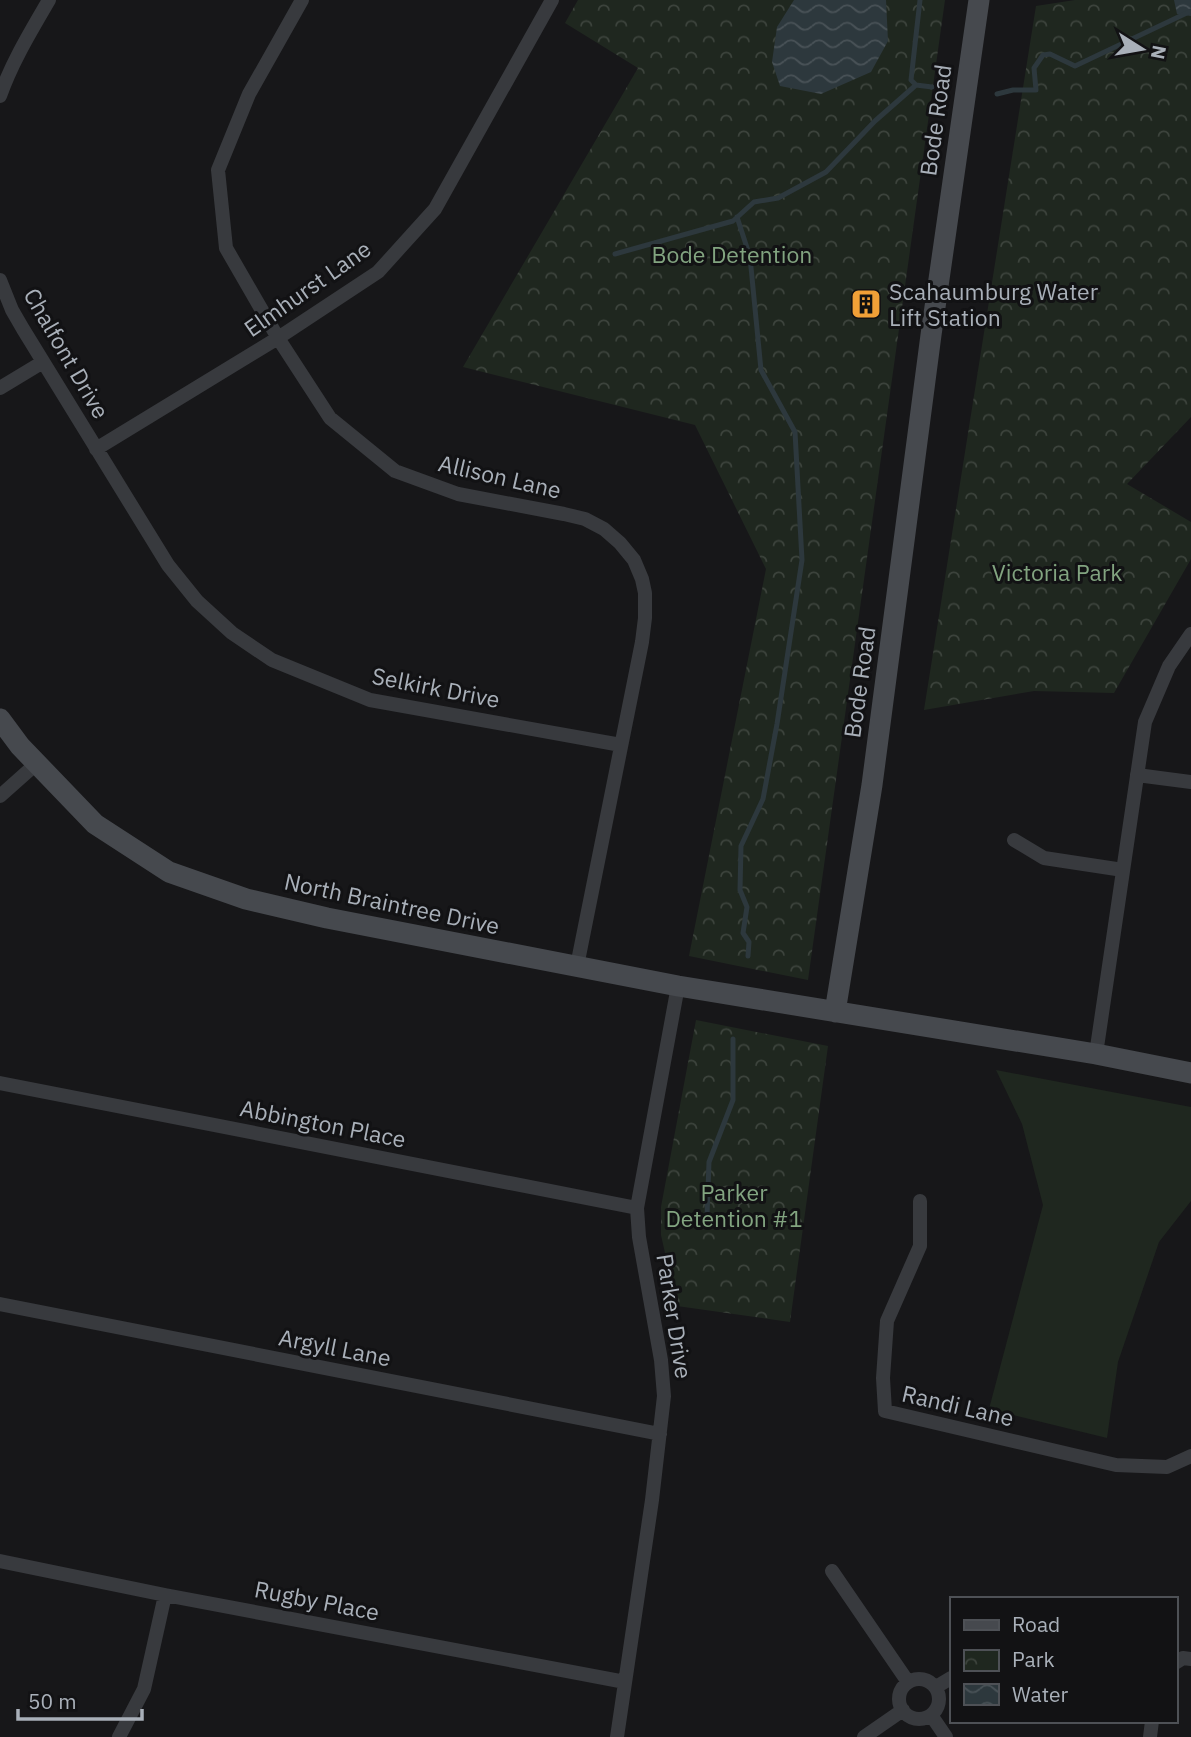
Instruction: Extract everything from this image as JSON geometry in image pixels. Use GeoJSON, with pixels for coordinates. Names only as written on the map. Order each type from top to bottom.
{"type":"FeatureCollection","features":[{"type":"Feature","properties":{"kind":"street"},"geometry":{"type":"LineString","coordinates":[[0,96],[6,78],[49,0]]}},
{"type":"Feature","properties":{"kind":"street","name":"Allison Lane"},"geometry":{"type":"LineString","coordinates":[[302,0],[248,94],[218,170],[226,248],[278,338],[330,418],[395,471],[458,494],[585,519],[604,529],[620,543],[634,560],[642,579],[646,606],[642,642],[577,966]]}},
{"type":"Feature","properties":{"kind":"street","name":"Elmhurst Lane"},"geometry":{"type":"LineString","coordinates":[[96,449],[278,338],[378,272],[435,209],[552,0]]}},
{"type":"Feature","properties":{"kind":"street","name":"Bode Road"},"geometry":{"type":"LineString","coordinates":[[835,1012],[872,785],[931,335],[979,0]]}},
{"type":"Feature","properties":{"kind":"street","name":"Chalfont Drive"},"geometry":{"type":"LineString","coordinates":[[0,280],[12,310],[96,449]]}},
{"type":"Feature","properties":{"kind":"street"},"geometry":{"type":"LineString","coordinates":[[0,388],[43,362]]}},
{"type":"Feature","properties":{"kind":"street","name":"Selkirk Drive"},"geometry":{"type":"LineString","coordinates":[[96,449],[168,565],[197,601],[232,633],[272,660],[370,700],[621,745]]}},
{"type":"Feature","properties":{"kind":"street"},"geometry":{"type":"LineString","coordinates":[[1096,1054],[1146,722],[1169,666],[1191,634]]}},
{"type":"Feature","properties":{"kind":"street","name":"North Braintree Drive"},"geometry":{"type":"LineString","coordinates":[[0,719],[36,764],[95,824],[169,872],[246,899],[327,918],[678,986],[835,1012]]}},
{"type":"Feature","properties":{"kind":"street"},"geometry":{"type":"LineString","coordinates":[[0,796],[36,764]]}},
{"type":"Feature","properties":{"kind":"street"},"geometry":{"type":"LineString","coordinates":[[1137,775],[1191,782]]}},
{"type":"Feature","properties":{"kind":"street"},"geometry":{"type":"LineString","coordinates":[[1014,840],[1044,858],[1123,870]]}},
{"type":"Feature","properties":{"kind":"street","name":"Parker Drive"},"geometry":{"type":"LineString","coordinates":[[617,1737],[652,1500],[664,1396],[664,1379],[639,1237],[637,1208],[678,986]]}},
{"type":"Feature","properties":{"kind":"street"},"geometry":{"type":"LineString","coordinates":[[835,1012],[1096,1054],[1191,1073]]}},
{"type":"Feature","properties":{"kind":"street","name":"Abbington Place"},"geometry":{"type":"LineString","coordinates":[[0,1083],[637,1208]]}},
{"type":"Feature","properties":{"kind":"street","name":"Randi Lane"},"geometry":{"type":"LineString","coordinates":[[920,1201],[920,1246],[887,1321],[884,1411],[1116,1465],[1167,1467],[1191,1456]]}},
{"type":"Feature","properties":{"kind":"street","name":"Argyll Lane"},"geometry":{"type":"LineString","coordinates":[[0,1304],[660,1434]]}},
{"type":"Feature","properties":{"kind":"street","name":"Rugby Place"},"geometry":{"type":"LineString","coordinates":[[0,1561],[625,1682]]}},
{"type":"Feature","properties":{"kind":"street"},"geometry":{"type":"LineString","coordinates":[[832,1571],[908,1682]]}},
{"type":"Feature","properties":{"kind":"street"},"geometry":{"type":"LineString","coordinates":[[119,1737],[144,1689],[165,1595]]}},
{"type":"Feature","properties":{"kind":"street"},"geometry":{"type":"LineString","coordinates":[[923,1679],[936,1687],[939,1702],[930,1715],[916,1718],[903,1710],[900,1695],[908,1682],[923,1679]]}},
{"type":"Feature","properties":{"kind":"street"},"geometry":{"type":"LineString","coordinates":[[936,1687],[950,1679]]}},
{"type":"Feature","properties":{"kind":"street"},"geometry":{"type":"LineString","coordinates":[[864,1737],[903,1710]]}},
{"type":"Feature","properties":{"kind":"street"},"geometry":{"type":"LineString","coordinates":[[930,1715],[946,1737]]}},
{"type":"Feature","properties":{"kind":"green space","name":"Bode Detention"},"geometry":{"type":"Polygon","coordinates":[[[578,0],[945,0],[808,980],[689,956],[766,569],[695,425],[463,367],[638,68],[565,23],[578,0]]]}},
{"type":"Feature","properties":{"kind":"green space","name":"Victoria Park"},"geometry":{"type":"Polygon","coordinates":[[[1075,0],[1191,0],[1191,417],[1127,484],[1191,522],[1191,559],[1114,693],[1034,691],[924,710],[1036,6],[1075,0]]]}},
{"type":"Feature","properties":{"kind":"green space","name":"Parker Detention #1"},"geometry":{"type":"Polygon","coordinates":[[[696,1020],[828,1046],[790,1322],[677,1306],[661,1235],[661,1207],[696,1020]]]}},
{"type":"Feature","properties":{"kind":"green space"},"geometry":{"type":"Polygon","coordinates":[[[996,1070],[1191,1107],[1191,1201],[1159,1242],[1118,1362],[1107,1438],[989,1409],[1043,1205],[1022,1124],[996,1070]]]}},
{"type":"Feature","properties":{"kind":"water"},"geometry":{"type":"Polygon","coordinates":[[[794,0],[886,0],[888,41],[871,72],[821,94],[780,86],[772,62],[777,27],[794,0]]]}},
{"type":"Feature","properties":{"kind":"water"},"geometry":{"type":"Polygon","coordinates":[[[1174,0],[1191,0],[1191,16],[1177,14],[1174,0]]]}},
{"type":"Feature","properties":{"kind":"waterway"},"geometry":{"type":"LineString","coordinates":[[920,0],[911,80],[916,85],[932,87]]}},
{"type":"Feature","properties":{"kind":"waterway"},"geometry":{"type":"LineString","coordinates":[[997,94],[1013,90],[1036,90],[1034,68],[1043,55],[1050,54],[1075,66],[1191,11]]}},
{"type":"Feature","properties":{"kind":"waterway"},"geometry":{"type":"LineString","coordinates":[[615,254],[733,221],[754,202],[778,198],[826,172],[875,121],[916,85]]}},
{"type":"Feature","properties":{"kind":"waterway"},"geometry":{"type":"LineString","coordinates":[[737,217],[750,257],[761,370],[795,432],[802,560],[763,799],[741,846],[740,890],[747,907],[743,933],[749,942],[748,956]]}},
{"type":"Feature","properties":{"kind":"waterway"},"geometry":{"type":"LineString","coordinates":[[707,1216],[709,1162],[733,1100],[733,1039]]}},
{"type":"Feature","properties":{"kind":"place","name":"Scahaumburg Water Lift Station"},"geometry":{"type":"Point","coordinates":[866,304]}}]}
